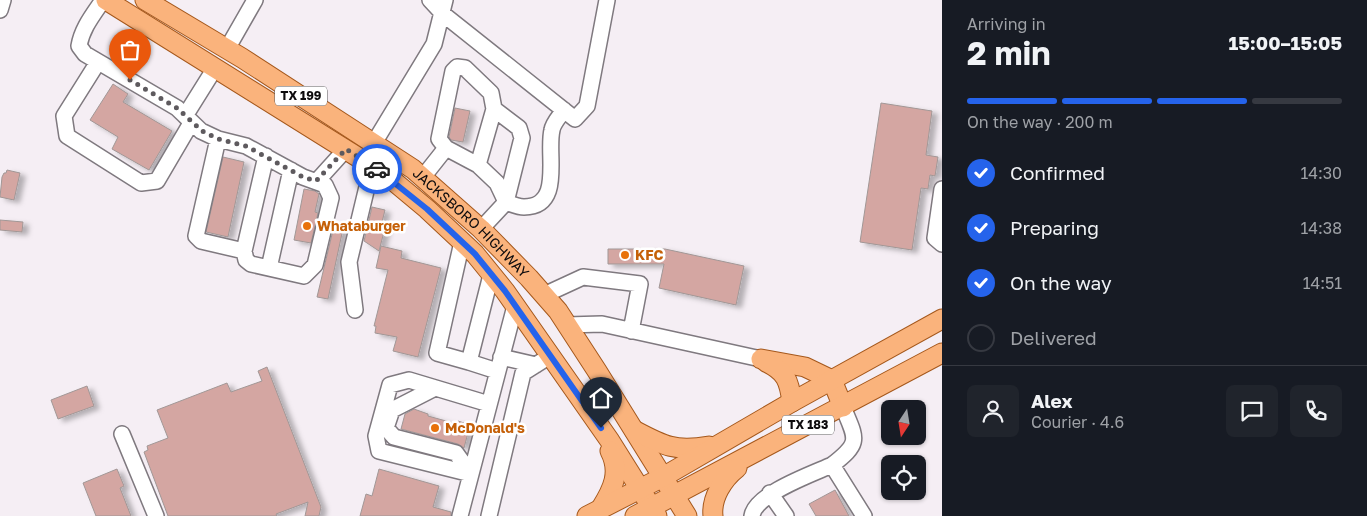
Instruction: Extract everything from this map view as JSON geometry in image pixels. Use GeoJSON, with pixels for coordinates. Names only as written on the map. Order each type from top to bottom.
{"type":"FeatureCollection","features":[{"type":"Feature","properties":{"kind":"main road","name":"JACKSBORO HIGHWAY"},"geometry":{"type":"LineString","coordinates":[[105,0],[385,174],[427,209],[475,254],[510,299],[543,361],[583,402],[610,441],[639,488],[648,513]]}},
{"type":"Feature","properties":{"kind":"main road","name":"JACKSBORO HIGHWAY"},"geometry":{"type":"LineString","coordinates":[[145,0],[227,49],[374,143],[423,177],[481,229],[558,311],[687,516]]}},
{"type":"Feature","properties":{"kind":"main road"},"geometry":{"type":"LineString","coordinates":[[215,68],[227,49]]}},
{"type":"Feature","properties":{"kind":"main road"},"geometry":{"type":"LineString","coordinates":[[510,299],[529,278]]}},
{"type":"Feature","properties":{"kind":"main road","name":"TX 183"},"geometry":{"type":"LineString","coordinates":[[594,512],[663,477],[716,445],[942,319]]}},
{"type":"Feature","properties":{"kind":"main road","name":"TX 183"},"geometry":{"type":"LineString","coordinates":[[648,513],[674,496],[942,354]]}},
{"type":"Feature","properties":{"kind":"main road"},"geometry":{"type":"LineString","coordinates":[[761,359],[805,366],[832,380],[843,407]]}},
{"type":"Feature","properties":{"kind":"main road"},"geometry":{"type":"LineString","coordinates":[[761,359],[780,369],[790,384],[792,402]]}},
{"type":"Feature","properties":{"kind":"main road"},"geometry":{"type":"LineString","coordinates":[[583,402],[615,462],[614,482],[610,494],[594,512]]}},
{"type":"Feature","properties":{"kind":"main road"},"geometry":{"type":"LineString","coordinates":[[633,430],[669,447],[694,449],[716,445]]}},
{"type":"Feature","properties":{"kind":"main road"},"geometry":{"type":"LineString","coordinates":[[713,516],[714,501],[721,486],[729,474],[755,453]]}},
{"type":"Feature","properties":{"kind":"street"},"geometry":{"type":"LineString","coordinates":[[0,10],[3,0]]}},
{"type":"Feature","properties":{"kind":"street"},"geometry":{"type":"LineString","coordinates":[[105,0],[88,20],[81,35],[79,46],[85,54],[177,108],[202,131],[218,139],[246,146],[266,156],[303,177],[326,185],[331,198],[315,265],[304,276],[251,264],[246,260],[244,251],[266,156]]}},
{"type":"Feature","properties":{"kind":"street"},"geometry":{"type":"LineString","coordinates":[[227,49],[255,0]]}},
{"type":"Feature","properties":{"kind":"street"},"geometry":{"type":"LineString","coordinates":[[430,0],[444,7],[575,119],[587,106],[607,0]]}},
{"type":"Feature","properties":{"kind":"street"},"geometry":{"type":"LineString","coordinates":[[374,143],[434,44],[444,7]]}},
{"type":"Feature","properties":{"kind":"street"},"geometry":{"type":"LineString","coordinates":[[98,62],[64,116],[67,136],[141,184],[156,181],[215,68]]}},
{"type":"Feature","properties":{"kind":"street"},"geometry":{"type":"LineString","coordinates":[[478,165],[494,110],[491,93],[465,68],[457,67],[452,71],[438,138],[446,148],[478,165],[497,183],[506,202],[525,207],[540,203],[546,198],[550,187],[552,129],[564,110]]}},
{"type":"Feature","properties":{"kind":"street"},"geometry":{"type":"LineString","coordinates":[[481,229],[506,202],[522,138],[519,128],[494,110]]}},
{"type":"Feature","properties":{"kind":"street"},"geometry":{"type":"LineString","coordinates":[[218,139],[196,236],[201,241],[244,251]]}},
{"type":"Feature","properties":{"kind":"street"},"geometry":{"type":"LineString","coordinates":[[423,177],[446,148]]}},
{"type":"Feature","properties":{"kind":"street"},"geometry":{"type":"LineString","coordinates":[[316,181],[346,149]]}},
{"type":"Feature","properties":{"kind":"street"},"geometry":{"type":"LineString","coordinates":[[355,310],[349,262],[372,166]]}},
{"type":"Feature","properties":{"kind":"street"},"geometry":{"type":"LineString","coordinates":[[269,268],[291,170]]}},
{"type":"Feature","properties":{"kind":"street"},"geometry":{"type":"LineString","coordinates":[[942,189],[935,238],[942,244]]}},
{"type":"Feature","properties":{"kind":"street"},"geometry":{"type":"LineString","coordinates":[[462,242],[437,353],[469,362],[499,364],[543,361]]}},
{"type":"Feature","properties":{"kind":"street"},"geometry":{"type":"LineString","coordinates":[[469,362],[492,275]]}},
{"type":"Feature","properties":{"kind":"street"},"geometry":{"type":"LineString","coordinates":[[544,295],[582,277],[640,284],[632,330]]}},
{"type":"Feature","properties":{"kind":"street"},"geometry":{"type":"LineString","coordinates":[[460,516],[499,364],[510,299]]}},
{"type":"Feature","properties":{"kind":"street"},"geometry":{"type":"LineString","coordinates":[[567,326],[602,324],[761,359]]}},
{"type":"Feature","properties":{"kind":"street"},"geometry":{"type":"LineString","coordinates":[[489,516],[524,373],[543,361]]}},
{"type":"Feature","properties":{"kind":"street"},"geometry":{"type":"LineString","coordinates":[[471,474],[379,451],[376,436],[390,385],[409,380],[489,404]]}},
{"type":"Feature","properties":{"kind":"street"},"geometry":{"type":"LineString","coordinates":[[435,388],[392,410],[386,428],[394,437],[456,453],[471,474]]}},
{"type":"Feature","properties":{"kind":"street"},"geometry":{"type":"LineString","coordinates":[[752,516],[754,510],[770,493],[832,465],[849,452],[853,445],[854,434],[843,407]]}},
{"type":"Feature","properties":{"kind":"street"},"geometry":{"type":"LineString","coordinates":[[122,434],[156,516]]}},
{"type":"Feature","properties":{"kind":"street"},"geometry":{"type":"LineString","coordinates":[[832,465],[864,516]]}},
{"type":"Feature","properties":{"kind":"street"},"geometry":{"type":"LineString","coordinates":[[770,493],[786,516]]}},
{"type":"Feature","properties":{"kind":"building"},"geometry":{"type":"Polygon","coordinates":[[[113,84],[128,94],[123,102],[172,131],[149,170],[112,149],[118,137],[90,120],[113,84]]]}},
{"type":"Feature","properties":{"kind":"building"},"geometry":{"type":"Polygon","coordinates":[[[881,103],[932,111],[926,155],[938,157],[935,176],[930,175],[928,189],[921,188],[912,250],[860,242],[881,103]]]}},
{"type":"Feature","properties":{"kind":"building"},"geometry":{"type":"Polygon","coordinates":[[[455,108],[470,111],[463,142],[451,140],[449,137],[455,108]]]}},
{"type":"Feature","properties":{"kind":"building"},"geometry":{"type":"Polygon","coordinates":[[[223,157],[244,162],[228,237],[206,232],[223,157]]]}},
{"type":"Feature","properties":{"kind":"building"},"geometry":{"type":"Polygon","coordinates":[[[7,170],[20,173],[14,200],[0,197],[2,177],[7,170]]]}},
{"type":"Feature","properties":{"kind":"building","name":"Whataburger"},"geometry":{"type":"Polygon","coordinates":[[[304,189],[315,191],[319,194],[315,212],[318,213],[311,243],[294,240],[304,189]]]}},
{"type":"Feature","properties":{"kind":"building"},"geometry":{"type":"Polygon","coordinates":[[[372,207],[385,210],[382,222],[386,224],[379,251],[364,241],[372,207]]]}},
{"type":"Feature","properties":{"kind":"building"},"geometry":{"type":"Polygon","coordinates":[[[0,220],[23,222],[22,232],[0,230],[0,220]]]}},
{"type":"Feature","properties":{"kind":"building"},"geometry":{"type":"Polygon","coordinates":[[[335,222],[344,224],[328,299],[317,297],[335,222]]]}},
{"type":"Feature","properties":{"kind":"building"},"geometry":{"type":"Polygon","coordinates":[[[381,246],[402,251],[401,258],[441,268],[418,357],[393,351],[397,337],[375,333],[376,326],[374,326],[388,270],[376,268],[381,246]]]}},
{"type":"Feature","properties":{"kind":"building"},"geometry":{"type":"Polygon","coordinates":[[[608,249],[665,249],[744,266],[736,305],[659,288],[664,264],[608,264],[608,249]]]}},
{"type":"Feature","properties":{"kind":"building"},"geometry":{"type":"Polygon","coordinates":[[[267,367],[321,507],[319,516],[305,516],[308,502],[276,514],[277,516],[168,516],[144,452],[148,450],[147,446],[168,438],[157,410],[227,383],[231,392],[262,381],[258,371],[267,367]]]}},
{"type":"Feature","properties":{"kind":"building"},"geometry":{"type":"Polygon","coordinates":[[[87,386],[94,406],[58,419],[51,400],[87,386]]]}},
{"type":"Feature","properties":{"kind":"building","name":"McDonald's"},"geometry":{"type":"Polygon","coordinates":[[[414,409],[428,414],[428,416],[457,424],[458,421],[470,425],[464,448],[458,444],[401,429],[405,414],[414,409]]]}},
{"type":"Feature","properties":{"kind":"building"},"geometry":{"type":"Polygon","coordinates":[[[117,469],[124,486],[120,488],[131,516],[96,516],[83,483],[117,469]]]}},
{"type":"Feature","properties":{"kind":"building"},"geometry":{"type":"Polygon","coordinates":[[[379,469],[439,486],[433,507],[451,512],[451,516],[360,516],[366,494],[372,496],[379,469]]]}},
{"type":"Feature","properties":{"kind":"building"},"geometry":{"type":"Polygon","coordinates":[[[835,490],[849,516],[816,516],[809,504],[835,490]]]}},
{"type":"Feature","properties":{"kind":"way so far"},"geometry":{"type":"LineString","coordinates":[[130,80],[177,108],[202,131],[218,139],[246,146],[303,177],[316,181],[346,149],[377,169]]}},
{"type":"Feature","properties":{"kind":"place","name":"Whataburger"},"geometry":{"type":"Point","coordinates":[307,226]}},
{"type":"Feature","properties":{"kind":"place","name":"KFC"},"geometry":{"type":"Point","coordinates":[625,255]}},
{"type":"Feature","properties":{"kind":"place","name":"McDonald's"},"geometry":{"type":"Point","coordinates":[435,428]}},
{"type":"Feature","properties":{"kind":"route"},"geometry":{"type":"LineString","coordinates":[[377,169],[427,209],[475,254],[505,291],[601,428]]}}]}
